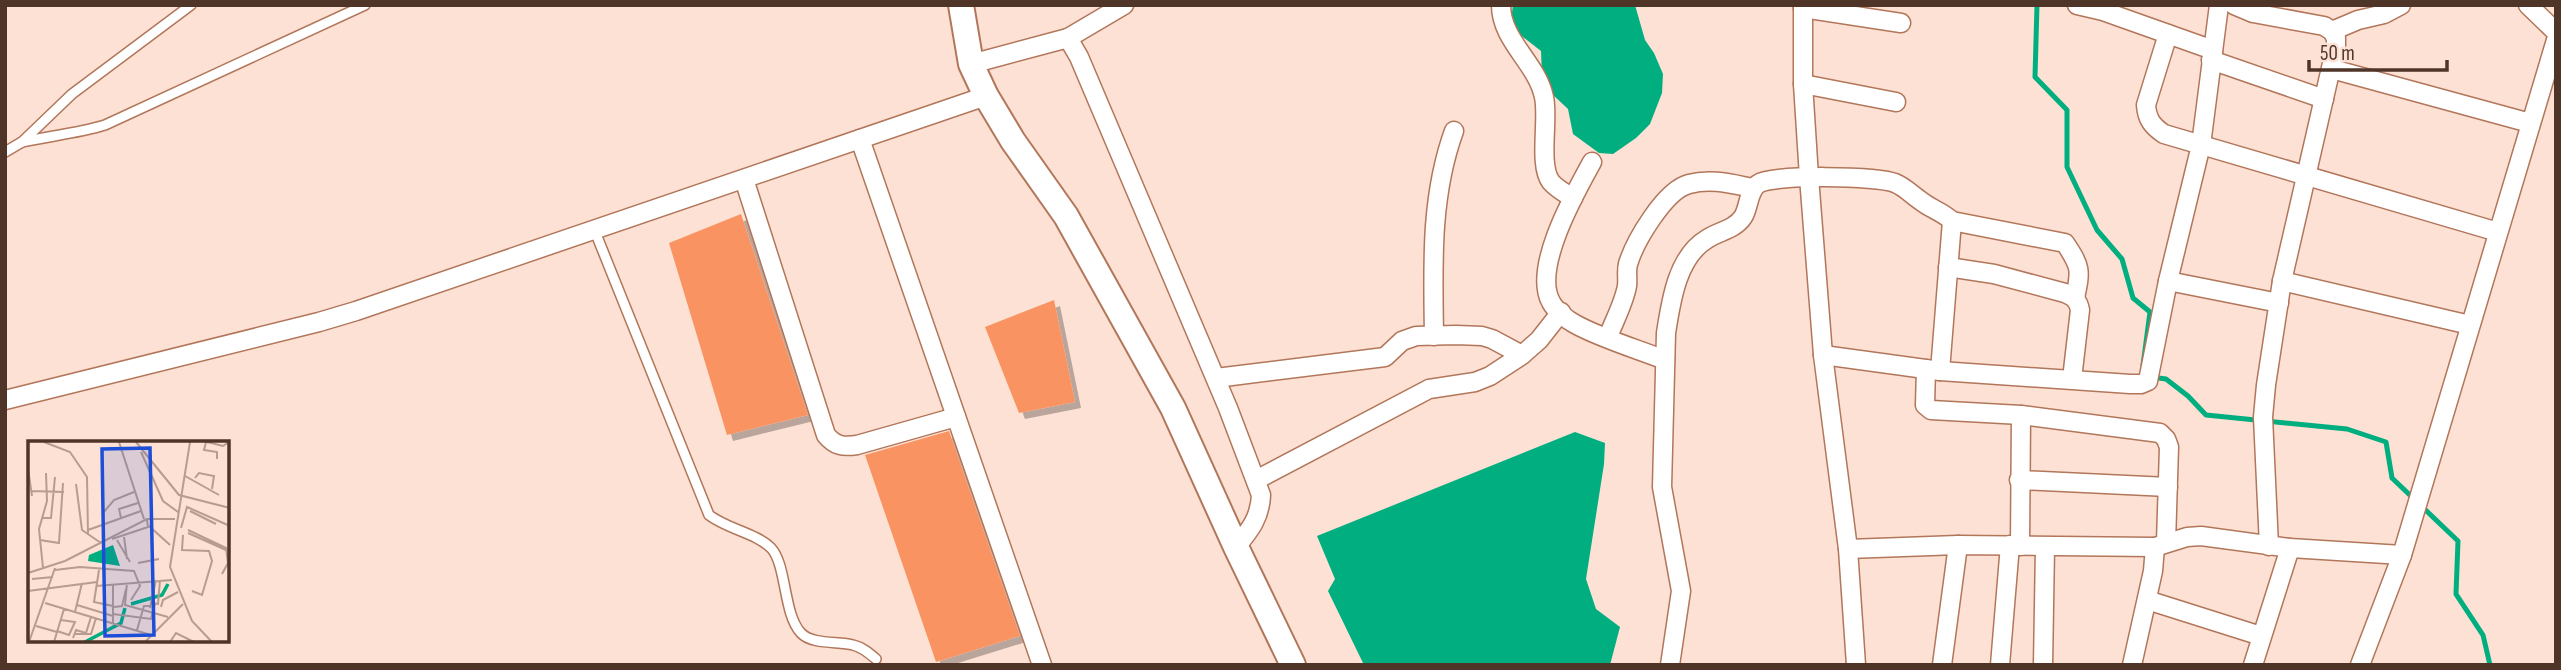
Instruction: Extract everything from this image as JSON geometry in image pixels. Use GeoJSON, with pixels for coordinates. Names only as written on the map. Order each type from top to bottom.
{"type":"FeatureCollection","features":[{"type":"Feature","properties":{"kind":"main road"},"geometry":{"type":"LineString","coordinates":[[961,5],[971,64],[986,96],[1013,141],[1066,216],[1166,396],[1293,665]]}},
{"type":"Feature","properties":{"kind":"street"},"geometry":{"type":"LineString","coordinates":[[971,64],[1068,38],[1124,5]]}},
{"type":"Feature","properties":{"kind":"street"},"geometry":{"type":"LineString","coordinates":[[1501,5],[1504,27],[1540,83],[1545,98],[1549,178],[1573,198]]}},
{"type":"Feature","properties":{"kind":"street"},"geometry":{"type":"LineString","coordinates":[[2077,5],[2127,12],[2212,55],[2324,99]]}},
{"type":"Feature","properties":{"kind":"street"},"geometry":{"type":"LineString","coordinates":[[1823,355],[1933,370],[2141,384],[2148,377],[2168,281],[2202,145],[2220,5]]}},
{"type":"Feature","properties":{"kind":"street"},"geometry":{"type":"LineString","coordinates":[[2234,5],[2253,13],[2324,26],[2332,31],[2336,38],[2332,69],[2282,281],[2263,424],[2269,546]]}},
{"type":"Feature","properties":{"kind":"street"},"geometry":{"type":"LineString","coordinates":[[2332,31],[2358,20],[2384,14],[2401,5]]}},
{"type":"Feature","properties":{"kind":"street"},"geometry":{"type":"LineString","coordinates":[[2528,5],[2556,32]]}},
{"type":"Feature","properties":{"kind":"street"},"geometry":{"type":"LineString","coordinates":[[1856,665],[1848,549],[1823,355],[1803,84],[1803,7],[1901,23]]}},
{"type":"Feature","properties":{"kind":"street"},"geometry":{"type":"LineString","coordinates":[[2168,34],[2146,105],[2147,115],[2156,129],[2164,134],[2498,232]]}},
{"type":"Feature","properties":{"kind":"street"},"geometry":{"type":"LineString","coordinates":[[1068,38],[1079,57],[1216,378],[1261,495],[1261,510],[1254,526],[1236,547]]}},
{"type":"Feature","properties":{"kind":"street"},"geometry":{"type":"LineString","coordinates":[[2360,665],[2402,555],[2556,40]]}},
{"type":"Feature","properties":{"kind":"street"},"geometry":{"type":"LineString","coordinates":[[2332,69],[2530,123]]}},
{"type":"Feature","properties":{"kind":"street"},"geometry":{"type":"LineString","coordinates":[[1803,84],[1896,102]]}},
{"type":"Feature","properties":{"kind":"street"},"geometry":{"type":"LineString","coordinates":[[5,400],[319,322],[986,96]]}},
{"type":"Feature","properties":{"kind":"street"},"geometry":{"type":"LineString","coordinates":[[1434,336],[1433,251],[1436,210],[1439,182],[1454,131]]}},
{"type":"Feature","properties":{"kind":"street"},"geometry":{"type":"LineString","coordinates":[[860,139],[1042,665]]}},
{"type":"Feature","properties":{"kind":"street"},"geometry":{"type":"LineString","coordinates":[[1592,162],[1573,198],[1547,265],[1546,282],[1551,302],[1574,324],[1665,360]]}},
{"type":"Feature","properties":{"kind":"street"},"geometry":{"type":"LineString","coordinates":[[1670,665],[1681,591],[1662,487],[1665,360],[1670,309],[1686,261],[1695,247],[1710,236],[1737,224],[1744,215],[1754,188],[1765,181],[1809,177],[1885,180],[1905,188],[1917,199],[1944,213],[1952,221],[2065,243],[2079,263],[2075,298]]}},
{"type":"Feature","properties":{"kind":"street"},"geometry":{"type":"LineString","coordinates":[[744,179],[826,435],[834,444],[846,447],[857,445],[956,417]]}},
{"type":"Feature","properties":{"kind":"street"},"geometry":{"type":"LineString","coordinates":[[1608,337],[1627,287],[1627,270],[1632,254],[1660,206],[1671,193],[1685,184],[1703,181],[1754,188]]}},
{"type":"Feature","properties":{"kind":"street"},"geometry":{"type":"LineString","coordinates":[[1952,221],[1933,370],[1925,405],[1931,410],[2021,415],[2160,433],[2166,439],[2169,447],[2168,487],[2160,545],[2132,665]]}},
{"type":"Feature","properties":{"kind":"street"},"geometry":{"type":"LineString","coordinates":[[1948,267],[1994,274],[2075,298],[2079,302],[2080,310],[2072,379]]}},
{"type":"Feature","properties":{"kind":"street"},"geometry":{"type":"LineString","coordinates":[[2168,281],[2279,303]]}},
{"type":"Feature","properties":{"kind":"street"},"geometry":{"type":"LineString","coordinates":[[2282,281],[2470,326]]}},
{"type":"Feature","properties":{"kind":"street"},"geometry":{"type":"LineString","coordinates":[[1256,480],[1429,389],[1475,382],[1509,365],[1539,340],[1560,312]]}},
{"type":"Feature","properties":{"kind":"street"},"geometry":{"type":"LineString","coordinates":[[1216,378],[1385,357],[1402,341],[1416,337],[1482,336],[1522,355]]}},
{"type":"Feature","properties":{"kind":"street"},"geometry":{"type":"LineString","coordinates":[[2000,665],[2015,546],[2021,415]]}},
{"type":"Feature","properties":{"kind":"street"},"geometry":{"type":"LineString","coordinates":[[2019,480],[2168,487]]}},
{"type":"Feature","properties":{"kind":"street"},"geometry":{"type":"LineString","coordinates":[[1848,549],[1958,545],[2160,545],[2201,536],[2290,548],[2402,555]]}},
{"type":"Feature","properties":{"kind":"street"},"geometry":{"type":"LineString","coordinates":[[1942,665],[1958,545]]}},
{"type":"Feature","properties":{"kind":"street"},"geometry":{"type":"LineString","coordinates":[[2043,665],[2045,547]]}},
{"type":"Feature","properties":{"kind":"street"},"geometry":{"type":"LineString","coordinates":[[2253,665],[2290,548]]}},
{"type":"Feature","properties":{"kind":"street"},"geometry":{"type":"LineString","coordinates":[[2147,600],[2261,636]]}},
{"type":"Feature","properties":{"kind":"lane"},"geometry":{"type":"LineString","coordinates":[[5,152],[22,142],[72,94],[191,5]]}},
{"type":"Feature","properties":{"kind":"lane"},"geometry":{"type":"LineString","coordinates":[[22,142],[105,125],[365,5]]}},
{"type":"Feature","properties":{"kind":"lane"},"geometry":{"type":"LineString","coordinates":[[594,229],[709,515],[772,549],[791,613],[802,634],[811,638],[856,645],[876,659]]}},
{"type":"Feature","properties":{"kind":"shaded area"},"geometry":{"type":"Polygon","coordinates":[[[1513,5],[1635,5],[1645,40],[1663,74],[1662,93],[1650,124],[1613,154],[1599,153],[1573,134],[1568,109],[1551,93],[1542,77],[1541,51],[1510,27],[1513,5]]]}},
{"type":"Feature","properties":{"kind":"shaded area"},"geometry":{"type":"Polygon","coordinates":[[[1575,432],[1605,443],[1586,579],[1596,609],[1620,627],[1610,665],[1364,665],[1328,591],[1335,579],[1317,536],[1575,432]]]}},
{"type":"Feature","properties":{"kind":"building"},"geometry":{"type":"Polygon","coordinates":[[[741,214],[808,415],[727,435],[669,243],[741,214]]]}},
{"type":"Feature","properties":{"kind":"building"},"geometry":{"type":"Polygon","coordinates":[[[1054,300],[1075,402],[1019,413],[985,327],[1054,300]]]}},
{"type":"Feature","properties":{"kind":"building"},"geometry":{"type":"Polygon","coordinates":[[[949,431],[1020,636],[936,662],[865,455],[949,431]]]}},
{"type":"Feature","properties":{"kind":"waterway"},"geometry":{"type":"LineString","coordinates":[[2037,5],[2035,77],[2067,110],[2067,167],[2097,230],[2122,259],[2133,298],[2150,312],[2143,365]]}},
{"type":"Feature","properties":{"kind":"waterway"},"geometry":{"type":"LineString","coordinates":[[2151,377],[2166,379],[2206,415],[2347,429],[2386,442],[2392,478],[2458,541],[2456,594],[2483,635],[2490,665]]}}]}
